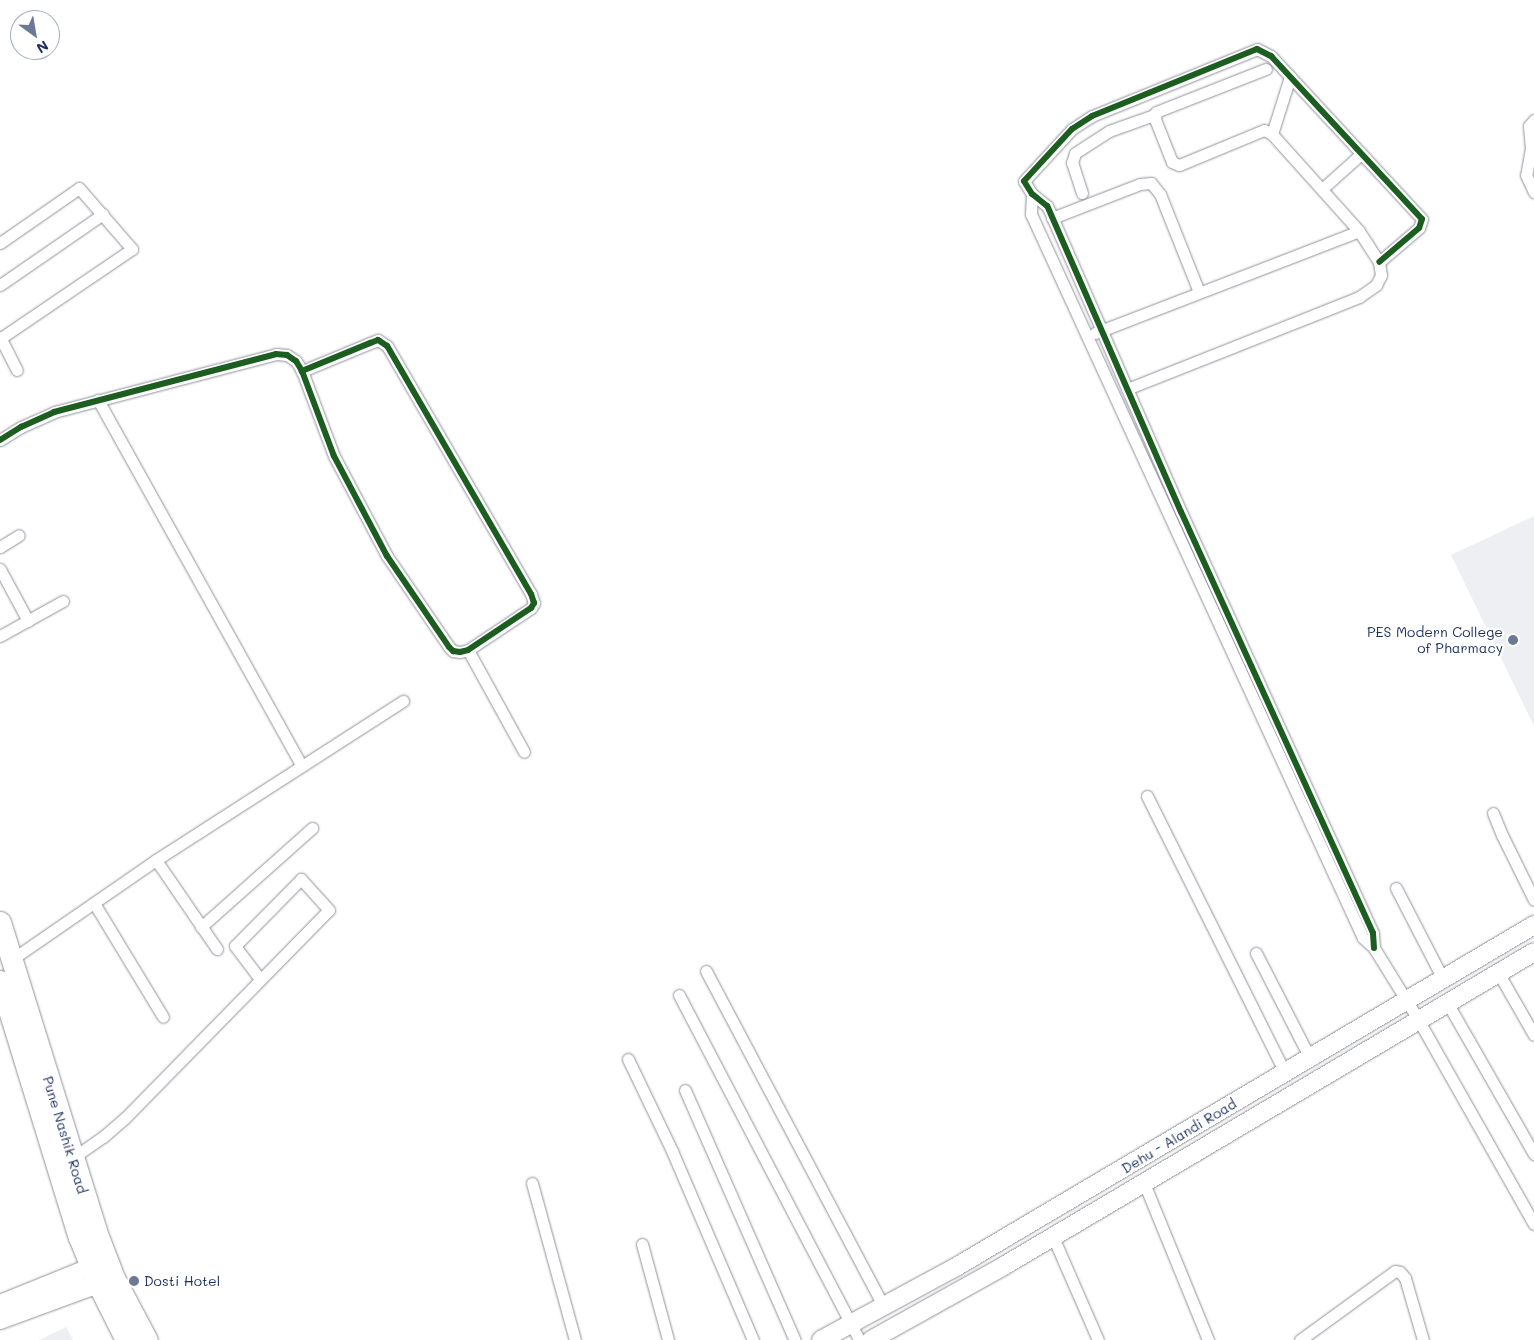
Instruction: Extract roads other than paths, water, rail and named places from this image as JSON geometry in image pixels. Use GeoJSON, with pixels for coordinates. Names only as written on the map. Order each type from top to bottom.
{"type":"FeatureCollection","features":[{"type":"Feature","properties":{"kind":"highway","name":"Pune Nashik Road"},"geometry":{"type":"LineString","coordinates":[[0,922],[72,1159],[102,1272],[148,1340]]}},
{"type":"Feature","properties":{"kind":"highway","name":"Pune Nashik Road"},"geometry":{"type":"LineString","coordinates":[[0,981],[42,1122],[102,1272],[126,1340]]}},
{"type":"Feature","properties":{"kind":"main road","name":"Dehu - Alandi Road"},"geometry":{"type":"LineString","coordinates":[[820,1340],[855,1333],[884,1307],[1534,925]]}},
{"type":"Feature","properties":{"kind":"main road","name":"Dehu - Alandi Road"},"geometry":{"type":"LineString","coordinates":[[871,1340],[1053,1237],[1534,952]]}},
{"type":"Feature","properties":{"kind":"main road"},"geometry":{"type":"LineString","coordinates":[[0,1304],[102,1272]]}},
{"type":"Feature","properties":{"kind":"main road"},"geometry":{"type":"LineString","coordinates":[[0,1320],[102,1272]]}},
{"type":"Feature","properties":{"kind":"street"},"geometry":{"type":"LineString","coordinates":[[1379,262],[1419,228],[1422,219],[1271,56],[1257,48],[1092,116],[1072,129],[1024,181],[1032,194],[1047,206],[1337,870],[1363,938],[1374,948],[1418,1021],[1534,1224]]}},
{"type":"Feature","properties":{"kind":"street"},"geometry":{"type":"LineString","coordinates":[[1082,193],[1072,163],[1075,152],[1110,132],[1154,115],[1156,112],[1266,69]]}},
{"type":"Feature","properties":{"kind":"street"},"geometry":{"type":"LineString","coordinates":[[1272,134],[1290,77]]}},
{"type":"Feature","properties":{"kind":"street"},"geometry":{"type":"LineString","coordinates":[[1127,389],[1359,297],[1376,285],[1381,275],[1379,262],[1359,231],[1272,134],[1264,130],[1257,132],[1176,165],[1154,115]]}},
{"type":"Feature","properties":{"kind":"street"},"geometry":{"type":"LineString","coordinates":[[1534,120],[1529,126],[1531,148],[1526,175],[1534,192]]}},
{"type":"Feature","properties":{"kind":"street"},"geometry":{"type":"LineString","coordinates":[[1322,189],[1361,154]]}},
{"type":"Feature","properties":{"kind":"street"},"geometry":{"type":"LineString","coordinates":[[1052,218],[1140,184],[1151,183],[1160,194],[1199,292]]}},
{"type":"Feature","properties":{"kind":"street"},"geometry":{"type":"LineString","coordinates":[[0,244],[79,188],[132,249],[1,341],[17,370]]}},
{"type":"Feature","properties":{"kind":"street"},"geometry":{"type":"LineString","coordinates":[[1032,194],[1031,214],[1337,870]]}},
{"type":"Feature","properties":{"kind":"street"},"geometry":{"type":"LineString","coordinates":[[0,285],[103,214]]}},
{"type":"Feature","properties":{"kind":"street"},"geometry":{"type":"LineString","coordinates":[[1088,336],[1117,323],[1359,231]]}},
{"type":"Feature","properties":{"kind":"street"},"geometry":{"type":"LineString","coordinates":[[0,440],[21,427],[54,412],[276,354],[287,354],[296,361],[302,371],[334,456],[387,556],[449,647],[460,652],[468,650],[526,613],[534,602],[531,594],[388,346],[378,340],[302,371]]}},
{"type":"Feature","properties":{"kind":"street"},"geometry":{"type":"LineString","coordinates":[[98,400],[302,766]]}},
{"type":"Feature","properties":{"kind":"street"},"geometry":{"type":"LineString","coordinates":[[0,547],[19,535]]}},
{"type":"Feature","properties":{"kind":"street"},"geometry":{"type":"LineString","coordinates":[[0,570],[28,621]]}},
{"type":"Feature","properties":{"kind":"street"},"geometry":{"type":"LineString","coordinates":[[0,636],[63,601]]}},
{"type":"Feature","properties":{"kind":"street"},"geometry":{"type":"LineString","coordinates":[[468,650],[524,752]]}},
{"type":"Feature","properties":{"kind":"street"},"geometry":{"type":"LineString","coordinates":[[11,960],[156,860],[403,701]]}},
{"type":"Feature","properties":{"kind":"street"},"geometry":{"type":"LineString","coordinates":[[1147,796],[1285,1073]]}},
{"type":"Feature","properties":{"kind":"street"},"geometry":{"type":"LineString","coordinates":[[1493,813],[1534,900]]}},
{"type":"Feature","properties":{"kind":"street"},"geometry":{"type":"LineString","coordinates":[[201,927],[312,828]]}},
{"type":"Feature","properties":{"kind":"street"},"geometry":{"type":"LineString","coordinates":[[156,860],[217,949]]}},
{"type":"Feature","properties":{"kind":"street"},"geometry":{"type":"LineString","coordinates":[[72,1159],[103,1137],[125,1118],[329,910],[301,879],[235,946],[260,979]]}},
{"type":"Feature","properties":{"kind":"street"},"geometry":{"type":"LineString","coordinates":[[1396,888],[1443,980]]}},
{"type":"Feature","properties":{"kind":"street"},"geometry":{"type":"LineString","coordinates":[[94,903],[163,1016]]}},
{"type":"Feature","properties":{"kind":"street"},"geometry":{"type":"LineString","coordinates":[[1256,953],[1310,1058]]}},
{"type":"Feature","properties":{"kind":"street"},"geometry":{"type":"LineString","coordinates":[[706,971],[884,1307]]}},
{"type":"Feature","properties":{"kind":"street"},"geometry":{"type":"LineString","coordinates":[[1499,974],[1534,1035]]}},
{"type":"Feature","properties":{"kind":"street"},"geometry":{"type":"LineString","coordinates":[[679,995],[855,1333]]}},
{"type":"Feature","properties":{"kind":"street"},"geometry":{"type":"LineString","coordinates":[[1448,1004],[1534,1154]]}},
{"type":"Feature","properties":{"kind":"street"},"geometry":{"type":"LineString","coordinates":[[628,1059],[672,1151],[753,1340]]}},
{"type":"Feature","properties":{"kind":"street"},"geometry":{"type":"LineString","coordinates":[[685,1090],[795,1340]]}},
{"type":"Feature","properties":{"kind":"street"},"geometry":{"type":"LineString","coordinates":[[532,1183],[575,1340]]}},
{"type":"Feature","properties":{"kind":"street"},"geometry":{"type":"LineString","coordinates":[[1144,1183],[1208,1340]]}},
{"type":"Feature","properties":{"kind":"street"},"geometry":{"type":"LineString","coordinates":[[1053,1237],[1098,1340]]}},
{"type":"Feature","properties":{"kind":"street"},"geometry":{"type":"LineString","coordinates":[[642,1244],[668,1340]]}},
{"type":"Feature","properties":{"kind":"street"},"geometry":{"type":"LineString","coordinates":[[1300,1340],[1395,1271],[1400,1272],[1405,1278],[1423,1340]]}},
{"type":"Feature","properties":{"kind":"place","name":"PES Modern College of Pharmacy"},"geometry":{"type":"Point","coordinates":[1513,640]}},
{"type":"Feature","properties":{"kind":"place","name":"Dosti Hotel"},"geometry":{"type":"Point","coordinates":[134,1281]}}]}
